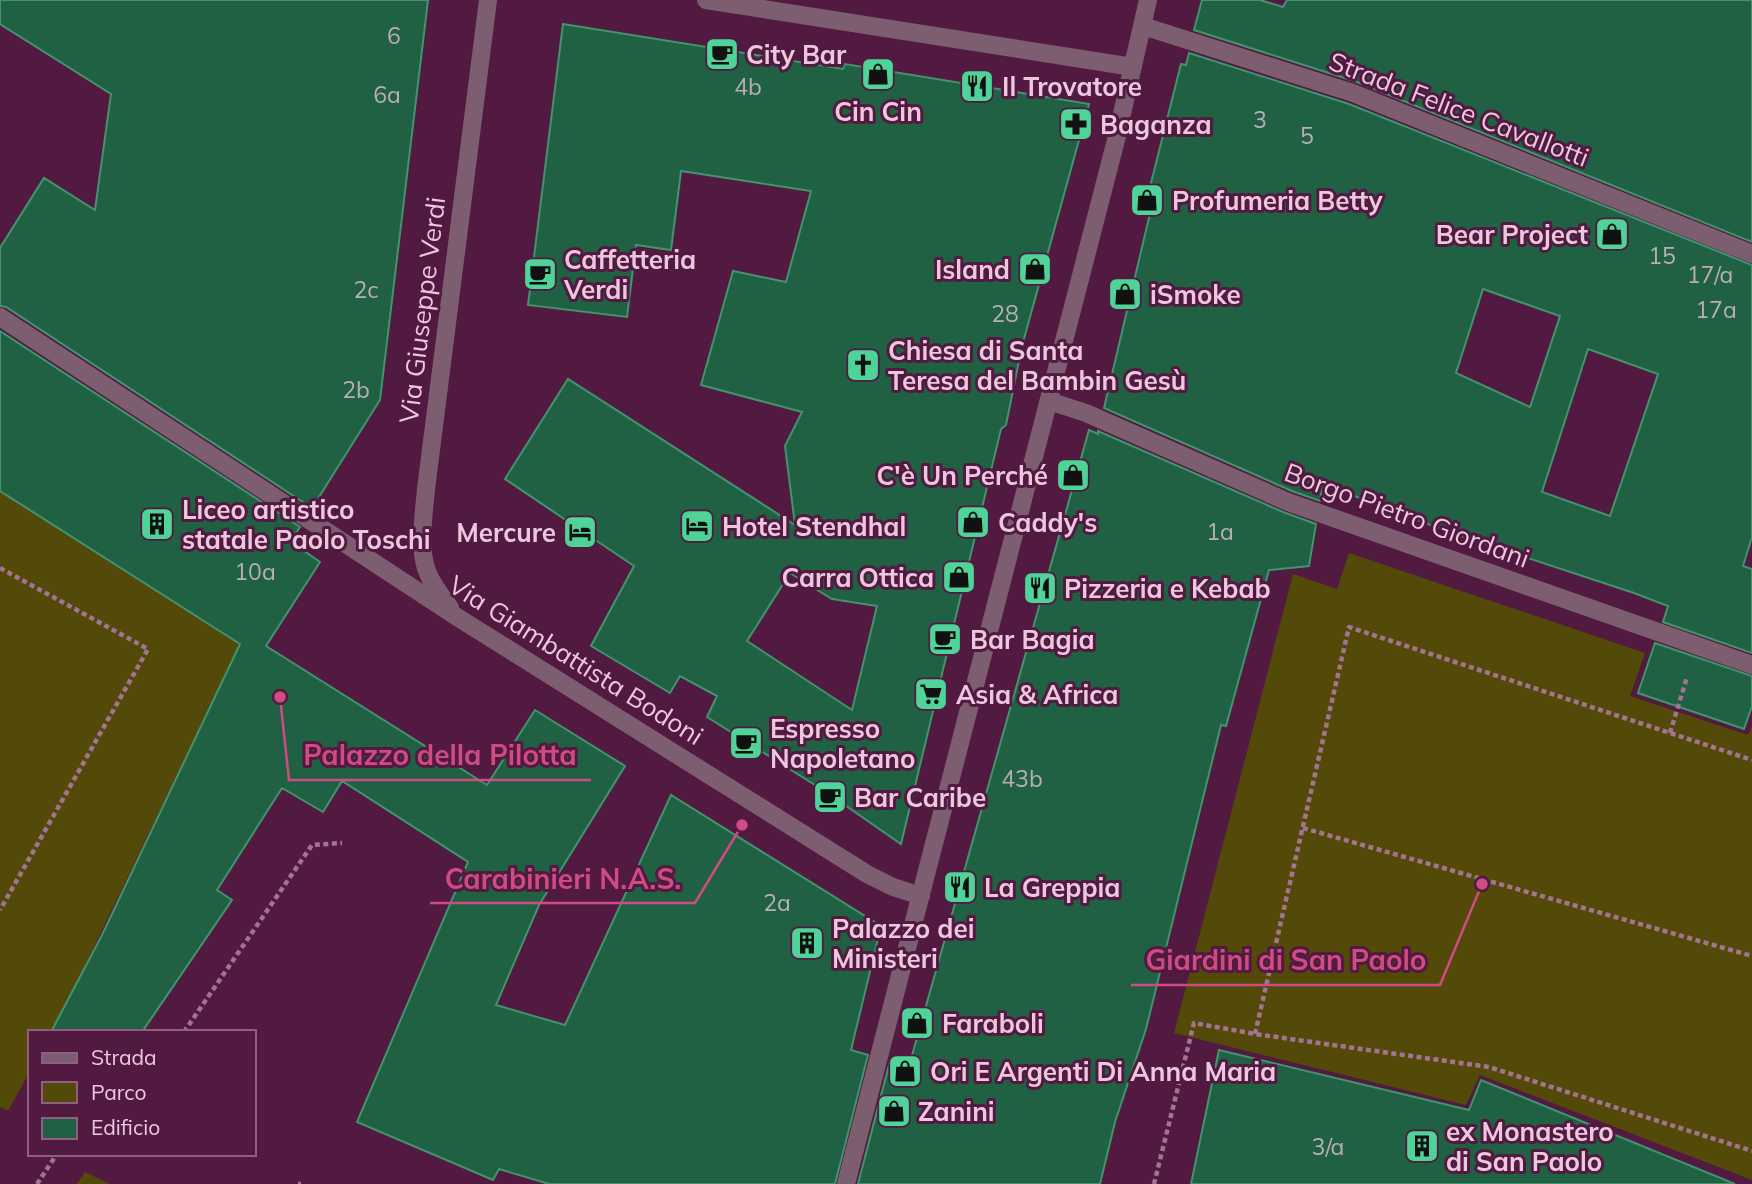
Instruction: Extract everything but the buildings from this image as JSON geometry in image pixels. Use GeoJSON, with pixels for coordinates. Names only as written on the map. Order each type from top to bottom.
{"type":"FeatureCollection","features":[{"type":"Feature","properties":{"kind":"street","name":"Via Giuseppe Verdi"},"geometry":{"type":"LineString","coordinates":[[457,617],[435,588],[426,569],[423,538],[425,501],[488,0]]}},
{"type":"Feature","properties":{"kind":"street"},"geometry":{"type":"LineString","coordinates":[[706,0],[1133,66]]}},
{"type":"Feature","properties":{"kind":"street"},"geometry":{"type":"LineString","coordinates":[[846,1184],[1049,401],[1149,0]]}},
{"type":"Feature","properties":{"kind":"street","name":"Strada Felice Cavallotti"},"geometry":{"type":"LineString","coordinates":[[1143,26],[1353,93],[1752,254]]}},
{"type":"Feature","properties":{"kind":"street","name":"Via Giambattista Bodoni"},"geometry":{"type":"LineString","coordinates":[[0,317],[457,617],[867,874],[893,887],[921,896]]}},
{"type":"Feature","properties":{"kind":"street","name":"Borgo Pietro Giordani"},"geometry":{"type":"LineString","coordinates":[[1049,401],[1086,413],[1287,502],[1752,665]]}},
{"type":"Feature","properties":{"kind":"path"},"geometry":{"type":"LineString","coordinates":[[0,568],[148,649],[0,910]]}},
{"type":"Feature","properties":{"kind":"path"},"geometry":{"type":"LineString","coordinates":[[1255,1034],[1349,627],[1752,760]]}},
{"type":"Feature","properties":{"kind":"path"},"geometry":{"type":"LineString","coordinates":[[1671,733],[1698,646]]}},
{"type":"Feature","properties":{"kind":"path"},"geometry":{"type":"LineString","coordinates":[[1303,828],[1752,956]]}},
{"type":"Feature","properties":{"kind":"path"},"geometry":{"type":"LineString","coordinates":[[185,1030],[312,845],[342,843]]}},
{"type":"Feature","properties":{"kind":"path"},"geometry":{"type":"LineString","coordinates":[[1154,1184],[1194,1023],[1489,1067],[1752,1151]]}},
{"type":"Feature","properties":{"kind":"path"},"geometry":{"type":"LineString","coordinates":[[37,1184],[56,1156]]}},
{"type":"Feature","properties":{"kind":"green space"},"geometry":{"type":"Polygon","coordinates":[[[0,491],[240,644],[77,982],[52,1030],[28,1030],[28,1075],[8,1111],[0,1107],[0,491]]]}},
{"type":"Feature","properties":{"kind":"green space"},"geometry":{"type":"Polygon","coordinates":[[[1349,553],[1645,653],[1630,696],[1748,735],[1752,726],[1752,1180],[1480,1075],[1466,1105],[1174,1033],[1293,574],[1337,589],[1349,553]]]}},
{"type":"Feature","properties":{"kind":"green space"},"geometry":{"type":"Polygon","coordinates":[[[85,1172],[110,1184],[77,1184],[85,1172]]]}},
{"type":"Feature","properties":{"kind":"place","name":"City Bar"},"geometry":{"type":"Point","coordinates":[722,54]}},
{"type":"Feature","properties":{"kind":"place","name":"Cin Cin"},"geometry":{"type":"Point","coordinates":[878,74]}},
{"type":"Feature","properties":{"kind":"place","name":"Il Trovatore"},"geometry":{"type":"Point","coordinates":[977,86]}},
{"type":"Feature","properties":{"kind":"place","name":"Baganza"},"geometry":{"type":"Point","coordinates":[1076,124]}},
{"type":"Feature","properties":{"kind":"place","name":"Profumeria Betty"},"geometry":{"type":"Point","coordinates":[1147,200]}},
{"type":"Feature","properties":{"kind":"place","name":"Bear Project"},"geometry":{"type":"Point","coordinates":[1612,234]}},
{"type":"Feature","properties":{"kind":"place","name":"Island"},"geometry":{"type":"Point","coordinates":[1035,269]}},
{"type":"Feature","properties":{"kind":"place","name":"Caffetteria Verdi"},"geometry":{"type":"Point","coordinates":[540,274]}},
{"type":"Feature","properties":{"kind":"place","name":"iSmoke"},"geometry":{"type":"Point","coordinates":[1125,294]}},
{"type":"Feature","properties":{"kind":"place","name":"Chiesa di Santa Teresa del Bambin Gesù"},"geometry":{"type":"Point","coordinates":[863,365]}},
{"type":"Feature","properties":{"kind":"place","name":"C'è Un Perché"},"geometry":{"type":"Point","coordinates":[1073,475]}},
{"type":"Feature","properties":{"kind":"place","name":"Caddy's"},"geometry":{"type":"Point","coordinates":[973,522]}},
{"type":"Feature","properties":{"kind":"place","name":"Liceo artistico statale Paolo Toschi"},"geometry":{"type":"Point","coordinates":[157,524]}},
{"type":"Feature","properties":{"kind":"place","name":"Hotel Stendhal"},"geometry":{"type":"Point","coordinates":[697,526]}},
{"type":"Feature","properties":{"kind":"place","name":"Mercure"},"geometry":{"type":"Point","coordinates":[580,532]}},
{"type":"Feature","properties":{"kind":"place","name":"Carra Ottica"},"geometry":{"type":"Point","coordinates":[959,577]}},
{"type":"Feature","properties":{"kind":"place","name":"Pizzeria e Kebab"},"geometry":{"type":"Point","coordinates":[1040,588]}},
{"type":"Feature","properties":{"kind":"place","name":"Bar Bagia"},"geometry":{"type":"Point","coordinates":[945,639]}},
{"type":"Feature","properties":{"kind":"place","name":"Asia & Africa"},"geometry":{"type":"Point","coordinates":[931,694]}},
{"type":"Feature","properties":{"kind":"place","name":"Palazzo della Pilotta"},"geometry":{"type":"Point","coordinates":[280,697]}},
{"type":"Feature","properties":{"kind":"place","name":"Espresso Napoletano"},"geometry":{"type":"Point","coordinates":[746,743]}},
{"type":"Feature","properties":{"kind":"place","name":"Bar Caribe"},"geometry":{"type":"Point","coordinates":[830,797]}},
{"type":"Feature","properties":{"kind":"place","name":"Carabinieri N.A.S."},"geometry":{"type":"Point","coordinates":[742,825]}},
{"type":"Feature","properties":{"kind":"place","name":"Giardini di San Paolo"},"geometry":{"type":"Point","coordinates":[1482,884]}},
{"type":"Feature","properties":{"kind":"place","name":"La Greppia"},"geometry":{"type":"Point","coordinates":[960,887]}},
{"type":"Feature","properties":{"kind":"place","name":"Palazzo dei Ministeri"},"geometry":{"type":"Point","coordinates":[807,943]}},
{"type":"Feature","properties":{"kind":"place","name":"Faraboli"},"geometry":{"type":"Point","coordinates":[917,1023]}},
{"type":"Feature","properties":{"kind":"place","name":"Ori E Argenti Di Anna Maria"},"geometry":{"type":"Point","coordinates":[905,1071]}},
{"type":"Feature","properties":{"kind":"place","name":"Zanini"},"geometry":{"type":"Point","coordinates":[894,1111]}},
{"type":"Feature","properties":{"kind":"place","name":"ex Monastero di San Paolo"},"geometry":{"type":"Point","coordinates":[1422,1146]}}]}
